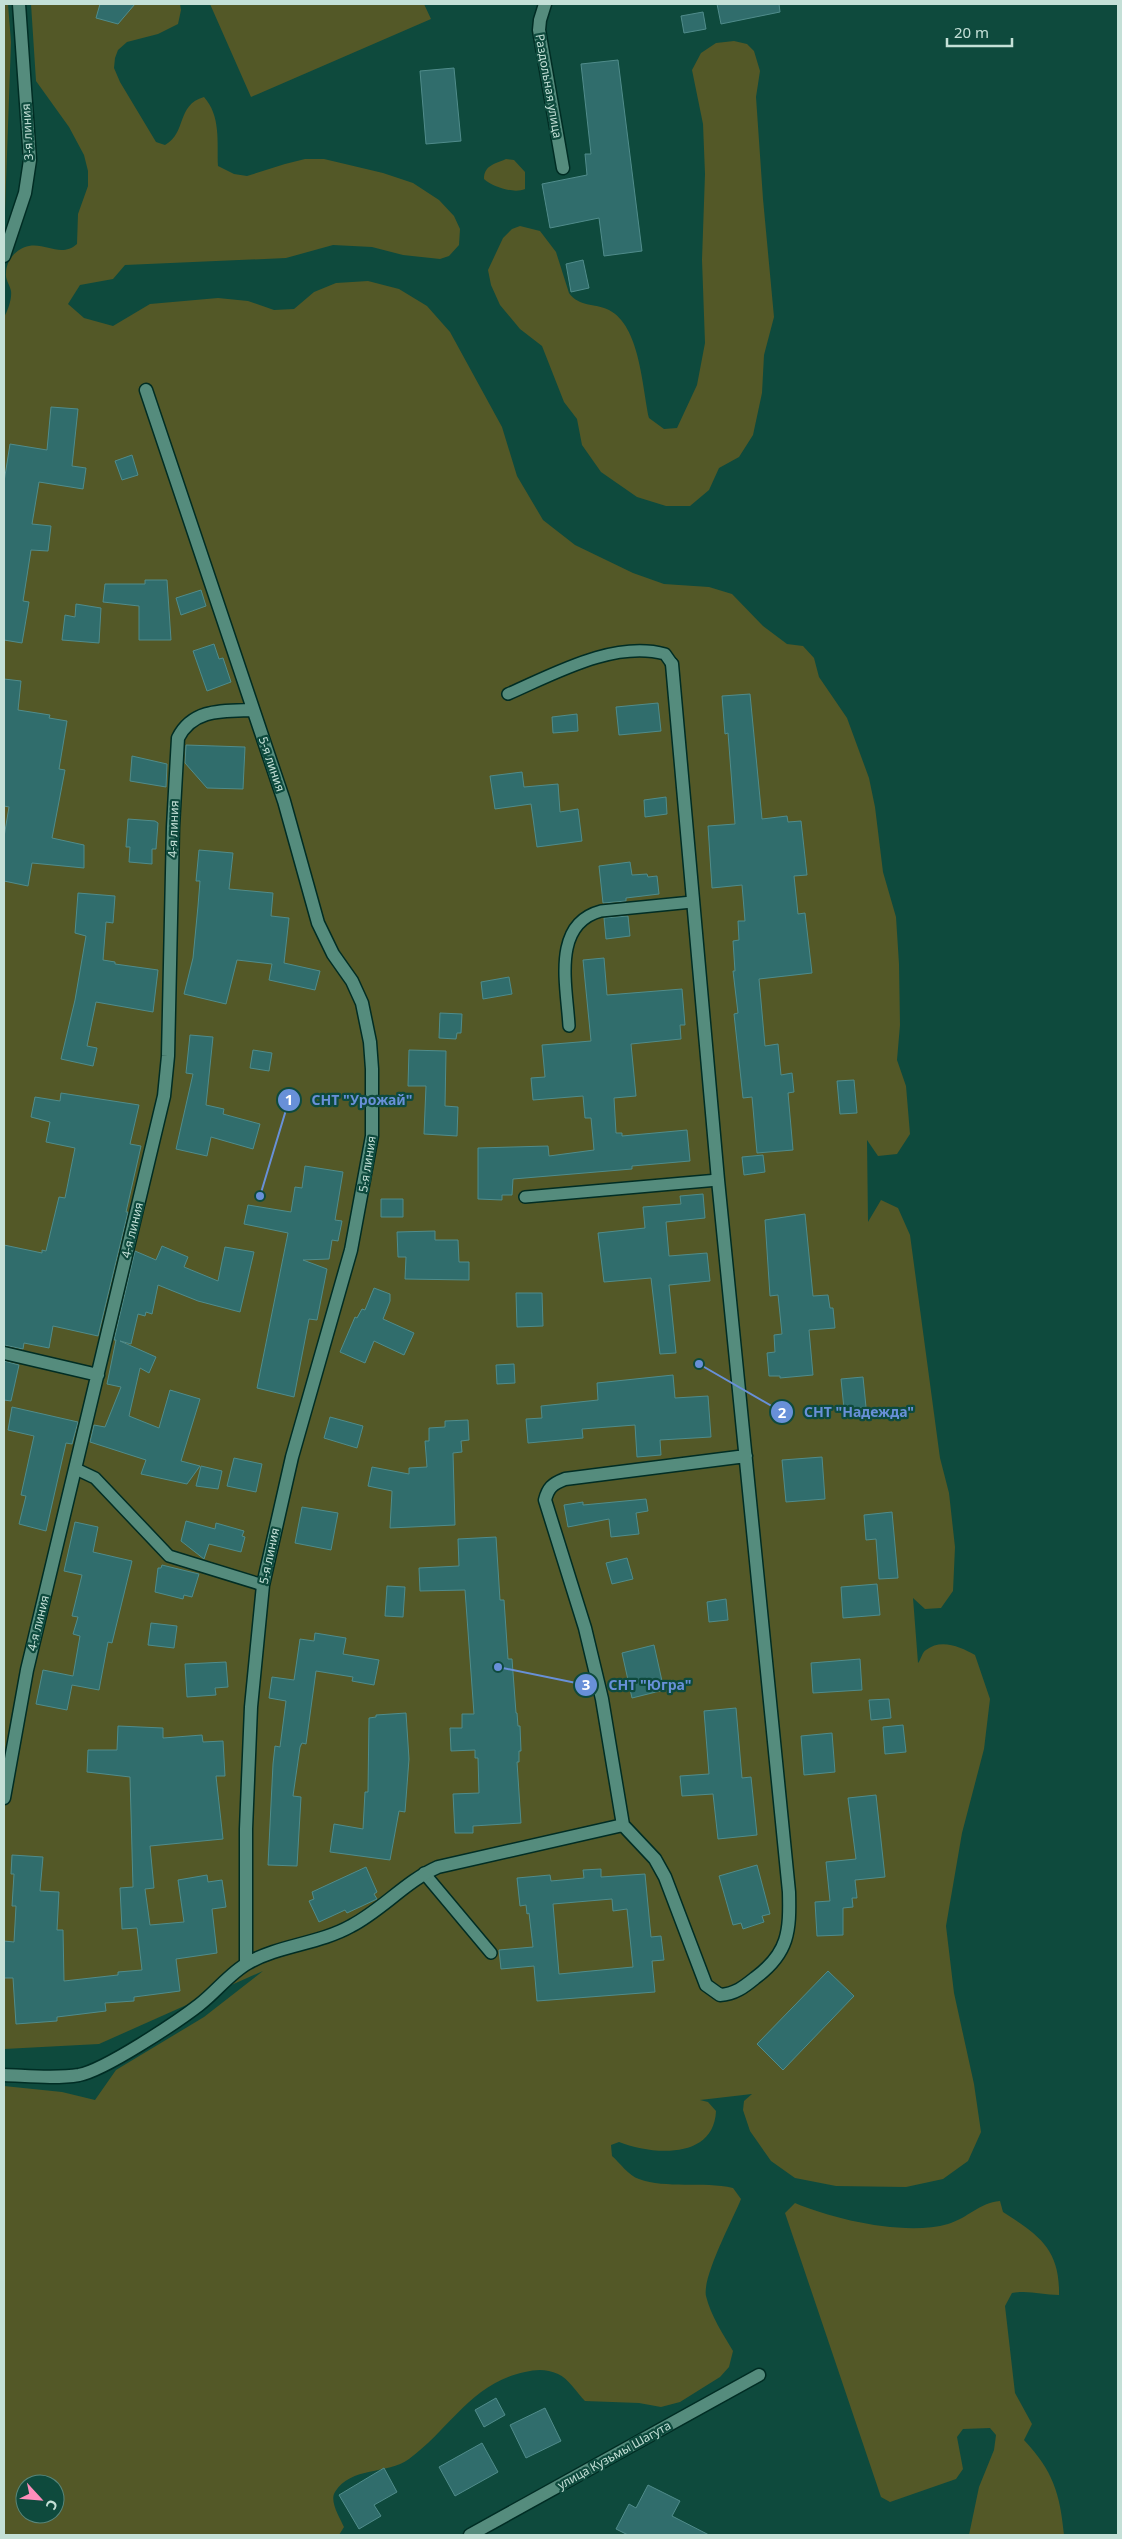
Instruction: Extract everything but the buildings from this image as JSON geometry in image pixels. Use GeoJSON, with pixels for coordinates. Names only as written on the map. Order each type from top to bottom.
{"type":"FeatureCollection","features":[{"type":"Feature","properties":{"kind":"street","name":"3-я линия"},"geometry":{"type":"LineString","coordinates":[[4,256],[25,193],[30,160],[30,136],[23,76],[19,4]]}},
{"type":"Feature","properties":{"kind":"street","name":"Раздольная улица"},"geometry":{"type":"LineString","coordinates":[[545,4],[539,30],[563,168]]}},
{"type":"Feature","properties":{"kind":"street","name":"5-я линия"},"geometry":{"type":"LineString","coordinates":[[146,390],[284,801],[318,923],[333,954],[352,981],[362,1003],[370,1042],[373,1109],[368,1166],[351,1250],[292,1457],[263,1585],[252,1707],[246,1828],[246,1964]]}},
{"type":"Feature","properties":{"kind":"street"},"geometry":{"type":"LineString","coordinates":[[672,664],[718,1180],[787,1847],[789,1892],[787,1938],[774,1962],[739,1990],[720,1995],[713,1992],[706,1985],[665,1877],[655,1858],[623,1825],[602,1699],[585,1628],[545,1500],[548,1490],[553,1484],[565,1479],[746,1456]]}},
{"type":"Feature","properties":{"kind":"street","name":"4-я линия"},"geometry":{"type":"LineString","coordinates":[[4,1798],[26,1670],[76,1469],[166,1079],[172,827],[175,752],[178,738],[183,728],[192,719],[203,714],[254,710]]}},
{"type":"Feature","properties":{"kind":"street"},"geometry":{"type":"LineString","coordinates":[[4,1353],[98,1375]]}},
{"type":"Feature","properties":{"kind":"street"},"geometry":{"type":"LineString","coordinates":[[4,2075],[65,2076],[95,2070],[197,2006],[246,1964],[260,1956],[326,1937],[350,1927],[380,1908],[424,1873],[461,1860],[623,1825]]}},
{"type":"Feature","properties":{"kind":"street","name":"улица Кузьмы Шагута"},"geometry":{"type":"LineString","coordinates":[[470,2535],[759,2375]]}},
{"type":"Feature","properties":{"kind":"lane"},"geometry":{"type":"LineString","coordinates":[[508,694],[599,656],[648,651],[665,654],[672,664]]}},
{"type":"Feature","properties":{"kind":"lane"},"geometry":{"type":"LineString","coordinates":[[569,1026],[566,958],[568,942],[580,921],[590,914],[601,911],[692,902]]}},
{"type":"Feature","properties":{"kind":"lane"},"geometry":{"type":"LineString","coordinates":[[526,1197],[718,1180]]}},
{"type":"Feature","properties":{"kind":"lane"},"geometry":{"type":"LineString","coordinates":[[76,1469],[95,1478],[169,1556],[263,1585]]}},
{"type":"Feature","properties":{"kind":"lane"},"geometry":{"type":"LineString","coordinates":[[424,1873],[491,1953]]}},
{"type":"Feature","properties":{"kind":"green space"},"geometry":{"type":"Polygon","coordinates":[[[4,4],[8,4],[11,42],[4,239],[4,4]]]}},
{"type":"Feature","properties":{"kind":"green space"},"geometry":{"type":"Polygon","coordinates":[[[31,4],[180,4],[181,10],[178,24],[158,34],[127,42],[118,50],[115,58],[114,68],[120,82],[156,142],[165,145],[172,140],[189,106],[204,97],[216,121],[218,166],[234,174],[247,176],[305,159],[324,159],[383,173],[413,183],[439,200],[454,216],[460,229],[459,245],[449,256],[440,259],[403,255],[372,247],[333,245],[286,258],[125,265],[113,279],[80,285],[68,304],[84,318],[113,326],[150,304],[218,298],[248,301],[274,310],[294,309],[314,292],[336,283],[368,281],[399,289],[427,306],[450,332],[502,427],[517,476],[543,520],[575,545],[633,573],[664,584],[709,587],[732,594],[763,626],[787,644],[803,646],[814,658],[819,677],[847,718],[869,778],[875,807],[883,872],[896,917],[900,1025],[897,1060],[906,1086],[910,1134],[897,1154],[878,1156],[867,1140],[868,1222],[881,1200],[898,1208],[910,1235],[940,1458],[949,1493],[955,1547],[953,1591],[941,1608],[925,1609],[913,1598],[918,1663],[925,1651],[932,1646],[944,1644],[957,1647],[975,1655],[990,1699],[984,1749],[962,1833],[946,1926],[954,1993],[974,2084],[981,2132],[968,2161],[943,2179],[906,2187],[836,2186],[795,2178],[771,2161],[750,2131],[743,2110],[744,2101],[752,2094],[700,2100],[708,2102],[716,2111],[713,2127],[705,2138],[693,2146],[679,2150],[664,2151],[648,2150],[619,2142],[611,2145],[612,2156],[628,2172],[639,2179],[661,2184],[709,2185],[733,2188],[741,2199],[713,2262],[706,2287],[706,2296],[711,2311],[733,2351],[729,2367],[720,2377],[680,2402],[661,2407],[639,2403],[585,2401],[565,2379],[554,2372],[546,2370],[529,2371],[506,2378],[475,2396],[424,2447],[409,2459],[400,2464],[360,2474],[342,2484],[335,2492],[333,2500],[344,2527],[339,2535],[4,2535],[4,2086],[62,2092],[95,2100],[116,2070],[204,2017],[263,1971],[99,2044],[4,2049],[4,317],[11,297],[6,268],[16,252],[29,246],[65,250],[77,244],[78,214],[88,186],[88,171],[84,155],[69,127],[36,81],[31,4]],[[509,977],[481,982],[484,999],[512,994],[509,977]]]}},
{"type":"Feature","properties":{"kind":"green space"},"geometry":{"type":"Polygon","coordinates":[[[210,4],[424,4],[431,19],[251,97],[210,4]]]}},
{"type":"Feature","properties":{"kind":"green space"},"geometry":{"type":"Polygon","coordinates":[[[734,41],[747,44],[754,51],[760,71],[756,97],[774,317],[764,355],[762,393],[753,435],[739,457],[719,468],[709,490],[690,506],[666,506],[637,497],[601,472],[582,445],[577,419],[564,402],[542,346],[520,329],[500,305],[491,285],[488,270],[503,238],[512,229],[520,226],[540,231],[556,252],[569,293],[577,301],[609,310],[619,318],[627,329],[638,358],[649,418],[664,429],[677,428],[697,385],[705,343],[702,260],[705,174],[703,124],[692,70],[701,53],[716,43],[734,41]]]}},
{"type":"Feature","properties":{"kind":"green space"},"geometry":{"type":"Polygon","coordinates":[[[506,159],[514,160],[525,172],[525,189],[515,191],[504,189],[484,179],[484,174],[488,168],[506,159]]]}},
{"type":"Feature","properties":{"kind":"green space"},"geometry":{"type":"Polygon","coordinates":[[[1000,2201],[1003,2212],[1027,2228],[1045,2245],[1056,2266],[1059,2295],[1024,2292],[1012,2293],[1005,2306],[1015,2393],[1032,2424],[1024,2440],[1042,2462],[1053,2483],[1060,2507],[1064,2535],[969,2535],[979,2487],[994,2450],[996,2435],[990,2428],[963,2429],[957,2437],[963,2469],[956,2479],[890,2502],[881,2497],[785,2213],[795,2203],[830,2215],[871,2224],[912,2228],[931,2227],[948,2224],[986,2205],[1000,2201]]]}},
{"type":"Feature","properties":{"kind":"place","name":"СНТ \"Урожай\""},"geometry":{"type":"Point","coordinates":[260,1196]}},
{"type":"Feature","properties":{"kind":"place","name":"СНТ \"Надежда\""},"geometry":{"type":"Point","coordinates":[699,1364]}},
{"type":"Feature","properties":{"kind":"place","name":"СНТ \"Югра\""},"geometry":{"type":"Point","coordinates":[498,1667]}}]}
